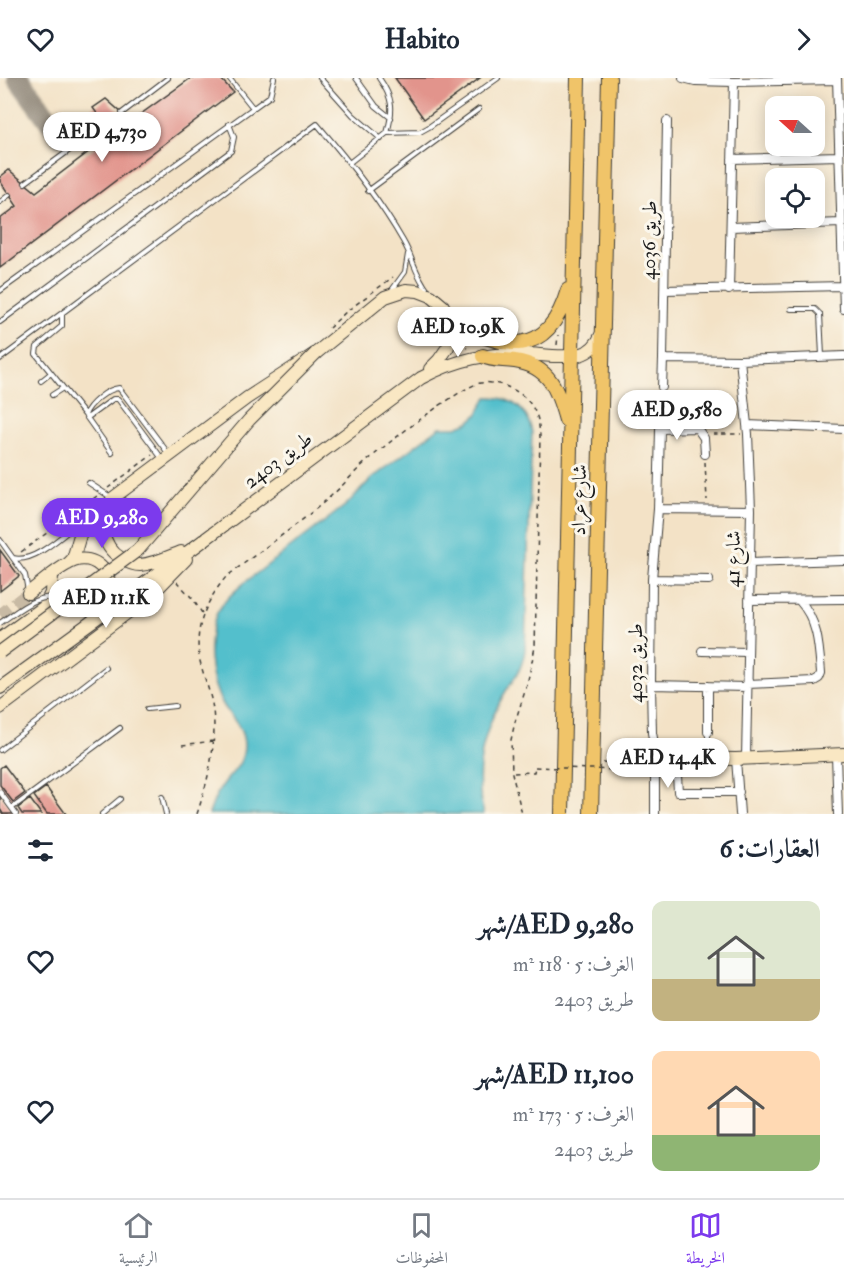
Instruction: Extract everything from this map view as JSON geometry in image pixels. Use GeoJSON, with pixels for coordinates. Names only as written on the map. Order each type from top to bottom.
{"type":"FeatureCollection","features":[{"type":"Feature","properties":{"kind":"main road","name":"شارع عراد"},"geometry":{"type":"LineString","coordinates":[[562,814],[578,78]]}},
{"type":"Feature","properties":{"kind":"main road","name":"شارع عراد"},"geometry":{"type":"LineString","coordinates":[[591,814],[609,78]]}},
{"type":"Feature","properties":{"kind":"main road"},"geometry":{"type":"LineString","coordinates":[[450,319],[480,336],[497,342],[520,342],[532,339],[557,319],[568,290],[573,258]]}},
{"type":"Feature","properties":{"kind":"main road","name":"طريق 2403"},"geometry":{"type":"LineString","coordinates":[[0,652],[138,550],[249,420],[316,353],[385,297],[406,290],[418,291],[431,296]]}},
{"type":"Feature","properties":{"kind":"main road"},"geometry":{"type":"LineString","coordinates":[[421,378],[439,360],[449,340],[450,319],[443,306],[431,296]]}},
{"type":"Feature","properties":{"kind":"main road"},"geometry":{"type":"LineString","coordinates":[[572,355],[579,355],[591,349],[602,333]]}},
{"type":"Feature","properties":{"kind":"main road"},"geometry":{"type":"LineString","coordinates":[[196,546],[153,562],[139,565],[127,562],[115,555],[107,544],[102,531],[103,517],[113,498],[247,398],[316,353]]}},
{"type":"Feature","properties":{"kind":"main road","name":"طريق 2403"},"geometry":{"type":"LineString","coordinates":[[0,688],[196,546],[421,378],[442,367],[483,356],[572,355]]}},
{"type":"Feature","properties":{"kind":"main road"},"geometry":{"type":"LineString","coordinates":[[483,356],[492,360],[526,364],[539,370],[550,380],[559,396],[570,433]]}},
{"type":"Feature","properties":{"kind":"main road"},"geometry":{"type":"LineString","coordinates":[[68,564],[73,559],[86,518]]}},
{"type":"Feature","properties":{"kind":"main road"},"geometry":{"type":"LineString","coordinates":[[0,708],[151,596],[172,576],[196,546]]}},
{"type":"Feature","properties":{"kind":"main road"},"geometry":{"type":"LineString","coordinates":[[28,593],[37,578],[82,560],[96,562],[106,573],[110,585],[108,594],[91,621]]}},
{"type":"Feature","properties":{"kind":"main road"},"geometry":{"type":"LineString","coordinates":[[0,639],[44,607],[51,593],[37,578]]}},
{"type":"Feature","properties":{"kind":"main road"},"geometry":{"type":"LineString","coordinates":[[663,758],[841,755]]}},
{"type":"Feature","properties":{"kind":"street"},"geometry":{"type":"LineString","coordinates":[[683,78],[696,81],[734,82],[837,79],[841,126],[839,156],[844,309]]}},
{"type":"Feature","properties":{"kind":"street"},"geometry":{"type":"LineString","coordinates":[[729,290],[734,82]]}},
{"type":"Feature","properties":{"kind":"street","name":"طريق 4036"},"geometry":{"type":"LineString","coordinates":[[662,387],[667,122]]}},
{"type":"Feature","properties":{"kind":"street"},"geometry":{"type":"LineString","coordinates":[[732,159],[839,156]]}},
{"type":"Feature","properties":{"kind":"street"},"geometry":{"type":"LineString","coordinates":[[730,226],[842,223]]}},
{"type":"Feature","properties":{"kind":"street"},"geometry":{"type":"LineString","coordinates":[[665,290],[843,286]]}},
{"type":"Feature","properties":{"kind":"street"},"geometry":{"type":"LineString","coordinates":[[663,359],[740,360],[844,356]]}},
{"type":"Feature","properties":{"kind":"street","name":"شارع 41"},"geometry":{"type":"LineString","coordinates":[[740,360],[747,430],[751,510],[747,685],[739,792],[740,814]]}},
{"type":"Feature","properties":{"kind":"street"},"geometry":{"type":"LineString","coordinates":[[660,429],[693,427],[703,434],[705,454]]}},
{"type":"Feature","properties":{"kind":"street","name":"طريق 4032"},"geometry":{"type":"LineString","coordinates":[[660,429],[658,509],[652,579],[651,685],[652,733],[654,743],[663,758]]}},
{"type":"Feature","properties":{"kind":"street"},"geometry":{"type":"LineString","coordinates":[[747,430],[844,429]]}},
{"type":"Feature","properties":{"kind":"street"},"geometry":{"type":"LineString","coordinates":[[658,509],[751,510]]}},
{"type":"Feature","properties":{"kind":"street"},"geometry":{"type":"LineString","coordinates":[[750,562],[844,560]]}},
{"type":"Feature","properties":{"kind":"street"},"geometry":{"type":"LineString","coordinates":[[652,579],[709,579]]}},
{"type":"Feature","properties":{"kind":"street"},"geometry":{"type":"LineString","coordinates":[[749,600],[844,599]]}},
{"type":"Feature","properties":{"kind":"street"},"geometry":{"type":"LineString","coordinates":[[651,685],[708,686],[814,681],[821,673],[816,629],[807,609],[799,600]]}},
{"type":"Feature","properties":{"kind":"street"},"geometry":{"type":"LineString","coordinates":[[702,651],[748,652]]}},
{"type":"Feature","properties":{"kind":"street"},"geometry":{"type":"LineString","coordinates":[[708,686],[708,732]]}},
{"type":"Feature","properties":{"kind":"street"},"geometry":{"type":"LineString","coordinates":[[838,814],[841,755]]}},
{"type":"Feature","properties":{"kind":"street"},"geometry":{"type":"LineString","coordinates":[[655,814],[655,770],[663,758]]}},
{"type":"Feature","properties":{"kind":"street"},"geometry":{"type":"LineString","coordinates":[[676,758],[678,792],[739,792]]}},
{"type":"Feature","properties":{"kind":"lane"},"geometry":{"type":"LineString","coordinates":[[122,112],[168,78]]}},
{"type":"Feature","properties":{"kind":"lane"},"geometry":{"type":"LineString","coordinates":[[229,78],[253,108]]}},
{"type":"Feature","properties":{"kind":"lane"},"geometry":{"type":"LineString","coordinates":[[0,291],[270,96],[274,78]]}},
{"type":"Feature","properties":{"kind":"lane"},"geometry":{"type":"LineString","coordinates":[[320,78],[353,115],[381,140]]}},
{"type":"Feature","properties":{"kind":"lane"},"geometry":{"type":"LineString","coordinates":[[356,78],[376,106],[392,118]]}},
{"type":"Feature","properties":{"kind":"lane"},"geometry":{"type":"LineString","coordinates":[[349,163],[387,133],[392,118],[392,105],[388,90],[379,78]]}},
{"type":"Feature","properties":{"kind":"lane"},"geometry":{"type":"LineString","coordinates":[[387,133],[420,132],[498,78]]}},
{"type":"Feature","properties":{"kind":"lane"},"geometry":{"type":"LineString","coordinates":[[369,190],[478,109]]}},
{"type":"Feature","properties":{"kind":"lane"},"geometry":{"type":"LineString","coordinates":[[25,183],[105,124]]}},
{"type":"Feature","properties":{"kind":"lane"},"geometry":{"type":"LineString","coordinates":[[0,322],[231,151],[234,137],[229,124]]}},
{"type":"Feature","properties":{"kind":"lane"},"geometry":{"type":"LineString","coordinates":[[0,359],[317,124],[369,190],[404,242],[417,276],[431,296]]}},
{"type":"Feature","properties":{"kind":"lane"},"geometry":{"type":"LineString","coordinates":[[0,202],[9,195]]}},
{"type":"Feature","properties":{"kind":"lane"},"geometry":{"type":"LineString","coordinates":[[385,297],[403,276],[409,253]]}},
{"type":"Feature","properties":{"kind":"lane"},"geometry":{"type":"LineString","coordinates":[[791,309],[815,309],[820,314],[822,357]]}},
{"type":"Feature","properties":{"kind":"lane"},"geometry":{"type":"LineString","coordinates":[[62,313],[62,326],[37,347],[36,354],[112,453]]}},
{"type":"Feature","properties":{"kind":"lane"},"geometry":{"type":"LineString","coordinates":[[41,381],[51,373]]}},
{"type":"Feature","properties":{"kind":"lane"},"geometry":{"type":"LineString","coordinates":[[52,395],[63,388]]}},
{"type":"Feature","properties":{"kind":"lane"},"geometry":{"type":"LineString","coordinates":[[86,417],[92,404],[119,388],[167,458]]}},
{"type":"Feature","properties":{"kind":"lane"},"geometry":{"type":"LineString","coordinates":[[86,417],[113,399],[118,399],[167,458]]}},
{"type":"Feature","properties":{"kind":"lane"},"geometry":{"type":"LineString","coordinates":[[13,558],[22,560],[33,557],[113,498],[89,483]]}},
{"type":"Feature","properties":{"kind":"lane"},"geometry":{"type":"LineString","coordinates":[[0,540],[13,558],[37,578]]}},
{"type":"Feature","properties":{"kind":"lane"},"geometry":{"type":"LineString","coordinates":[[0,623],[33,600],[45,596],[77,594]]}},
{"type":"Feature","properties":{"kind":"lane"},"geometry":{"type":"LineString","coordinates":[[0,750],[106,668]]}},
{"type":"Feature","properties":{"kind":"lane"},"geometry":{"type":"LineString","coordinates":[[147,709],[175,706]]}},
{"type":"Feature","properties":{"kind":"lane"},"geometry":{"type":"LineString","coordinates":[[12,808],[120,728]]}},
{"type":"Feature","properties":{"kind":"lane"},"geometry":{"type":"LineString","coordinates":[[708,732],[708,758]]}},
{"type":"Feature","properties":{"kind":"lane"},"geometry":{"type":"LineString","coordinates":[[0,792],[16,814]]}},
{"type":"Feature","properties":{"kind":"lane"},"geometry":{"type":"LineString","coordinates":[[162,797],[166,814]]}},
{"type":"Feature","properties":{"kind":"lane"},"geometry":{"type":"LineString","coordinates":[[102,814],[120,799]]}},
{"type":"Feature","properties":{"kind":"path"},"geometry":{"type":"LineString","coordinates":[[449,340],[470,349]]}},
{"type":"Feature","properties":{"kind":"path"},"geometry":{"type":"LineString","coordinates":[[197,814],[209,771],[213,741],[213,711],[200,660],[198,642],[202,614],[213,593],[226,577],[331,496],[368,460],[449,400],[478,384],[491,382],[526,398],[534,408],[540,436],[535,646],[527,685],[511,740],[512,773],[522,814]]}},
{"type":"Feature","properties":{"kind":"path"},"geometry":{"type":"LineString","coordinates":[[660,429],[655,429],[655,388],[662,387]]}},
{"type":"Feature","properties":{"kind":"path"},"geometry":{"type":"LineString","coordinates":[[703,434],[747,430]]}},
{"type":"Feature","properties":{"kind":"path"},"geometry":{"type":"LineString","coordinates":[[705,454],[707,510]]}},
{"type":"Feature","properties":{"kind":"path"},"geometry":{"type":"LineString","coordinates":[[172,576],[192,598],[202,614]]}},
{"type":"Feature","properties":{"kind":"path"},"geometry":{"type":"LineString","coordinates":[[182,746],[213,741]]}},
{"type":"Feature","properties":{"kind":"path"},"geometry":{"type":"LineString","coordinates":[[598,763],[627,764],[627,770]]}},
{"type":"Feature","properties":{"kind":"path"},"geometry":{"type":"LineString","coordinates":[[512,773],[534,772],[535,767],[655,770]]}},
{"type":"Feature","properties":{"kind":"water"},"geometry":{"type":"Polygon","coordinates":[[[487,397],[504,399],[517,406],[526,416],[532,432],[525,650],[519,670],[496,710],[485,738],[480,768],[484,814],[209,814],[218,792],[239,765],[244,746],[240,729],[219,696],[212,673],[211,635],[219,609],[244,583],[346,505],[371,479],[440,427],[456,427],[469,422],[477,415],[487,397]]]}},
{"type":"Feature","properties":{"kind":"building"},"geometry":{"type":"Polygon","coordinates":[[[191,78],[220,78],[233,92],[0,268],[0,219],[17,206],[0,181],[0,177],[9,170],[36,192],[112,134],[93,108],[106,99],[131,121],[191,78]]]}},
{"type":"Feature","properties":{"kind":"building"},"geometry":{"type":"Polygon","coordinates":[[[395,78],[480,78],[424,119],[395,78]]]}},
{"type":"Feature","properties":{"kind":"building"},"geometry":{"type":"Polygon","coordinates":[[[0,550],[19,576],[0,591],[0,550]]]}},
{"type":"Feature","properties":{"kind":"building"},"geometry":{"type":"Polygon","coordinates":[[[4,765],[25,793],[13,802],[0,785],[0,768],[4,765]]]}},
{"type":"Feature","properties":{"kind":"building"},"geometry":{"type":"Polygon","coordinates":[[[46,787],[66,814],[47,814],[34,796],[46,787]]]}},
{"type":"Feature","properties":{"kind":"building"},"geometry":{"type":"Polygon","coordinates":[[[0,795],[14,814],[3,814],[0,809],[0,795]]]}},
{"type":"Feature","properties":{"kind":"building"},"geometry":{"type":"Polygon","coordinates":[[[30,799],[41,814],[22,814],[18,808],[30,799]]]}},
{"type":"Feature","properties":{"kind":"taxiway"},"geometry":{"type":"LineString","coordinates":[[18,78],[60,135]]}},
{"type":"Feature","properties":{"kind":"tunnel"},"geometry":{"type":"LineString","coordinates":[[0,615],[28,593]]}}]}
